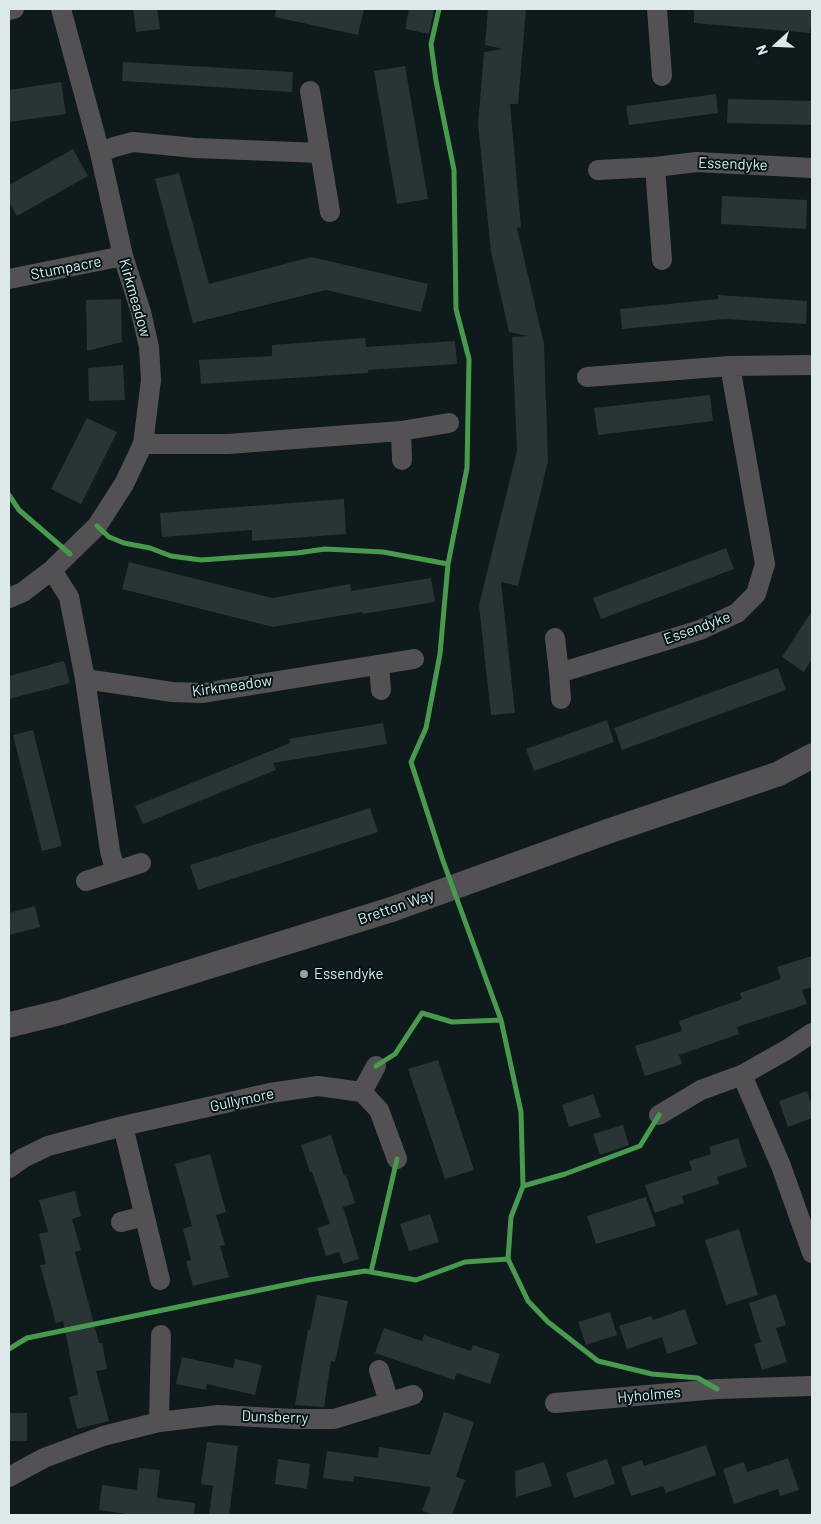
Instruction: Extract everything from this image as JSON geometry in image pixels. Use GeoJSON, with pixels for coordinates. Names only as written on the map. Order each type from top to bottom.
{"type":"FeatureCollection","features":[{"type":"Feature","properties":{"kind":"street"},"geometry":{"type":"LineString","coordinates":[[9,10],[14,9]]}},
{"type":"Feature","properties":{"kind":"street","name":"Kirkmeadow"},"geometry":{"type":"LineString","coordinates":[[9,598],[23,592],[52,570],[97,526],[124,484],[143,444],[151,380],[149,347],[141,312],[123,256],[100,153],[61,9]]}},
{"type":"Feature","properties":{"kind":"street"},"geometry":{"type":"LineString","coordinates":[[657,9],[662,76]]}},
{"type":"Feature","properties":{"kind":"street"},"geometry":{"type":"LineString","coordinates":[[310,91],[330,212]]}},
{"type":"Feature","properties":{"kind":"street"},"geometry":{"type":"LineString","coordinates":[[100,153],[133,142],[195,148],[320,153]]}},
{"type":"Feature","properties":{"kind":"street","name":"Essendyke"},"geometry":{"type":"LineString","coordinates":[[598,170],[655,167],[697,162],[812,168]]}},
{"type":"Feature","properties":{"kind":"street"},"geometry":{"type":"LineString","coordinates":[[655,167],[662,260]]}},
{"type":"Feature","properties":{"kind":"street","name":"Stumpacre"},"geometry":{"type":"LineString","coordinates":[[9,279],[123,256]]}},
{"type":"Feature","properties":{"kind":"street"},"geometry":{"type":"LineString","coordinates":[[587,377],[730,366],[812,365]]}},
{"type":"Feature","properties":{"kind":"street","name":"Essendyke"},"geometry":{"type":"LineString","coordinates":[[559,673],[700,630],[737,613],[756,594],[765,564],[730,366]]}},
{"type":"Feature","properties":{"kind":"street"},"geometry":{"type":"LineString","coordinates":[[143,444],[228,444],[402,430],[449,422]]}},
{"type":"Feature","properties":{"kind":"street"},"geometry":{"type":"LineString","coordinates":[[402,430],[402,460]]}},
{"type":"Feature","properties":{"kind":"street"},"geometry":{"type":"LineString","coordinates":[[52,570],[69,597],[86,678],[110,850],[115,870]]}},
{"type":"Feature","properties":{"kind":"street"},"geometry":{"type":"LineString","coordinates":[[555,638],[561,699]]}},
{"type":"Feature","properties":{"kind":"street","name":"Kirkmeadow"},"geometry":{"type":"LineString","coordinates":[[86,678],[172,692],[203,693],[414,659]]}},
{"type":"Feature","properties":{"kind":"street"},"geometry":{"type":"LineString","coordinates":[[378,665],[381,690]]}},
{"type":"Feature","properties":{"kind":"street","name":"Bretton Way"},"geometry":{"type":"LineString","coordinates":[[9,1025],[62,1012],[393,909],[609,831],[778,774],[812,756]]}},
{"type":"Feature","properties":{"kind":"street","name":"Bretton Way"},"geometry":{"type":"LineString","coordinates":[[778,774],[812,771]]}},
{"type":"Feature","properties":{"kind":"street"},"geometry":{"type":"LineString","coordinates":[[86,881],[141,863]]}},
{"type":"Feature","properties":{"kind":"street"},"geometry":{"type":"LineString","coordinates":[[659,1115],[701,1090],[742,1074],[788,1049],[812,1033]]}},
{"type":"Feature","properties":{"kind":"street"},"geometry":{"type":"LineString","coordinates":[[376,1066],[362,1092],[379,1110],[397,1159]]}},
{"type":"Feature","properties":{"kind":"street"},"geometry":{"type":"LineString","coordinates":[[742,1074],[781,1166],[812,1253]]}},
{"type":"Feature","properties":{"kind":"street","name":"Gullymore"},"geometry":{"type":"LineString","coordinates":[[9,1168],[23,1158],[48,1146],[123,1126],[270,1093],[318,1086],[362,1092]]}},
{"type":"Feature","properties":{"kind":"street"},"geometry":{"type":"LineString","coordinates":[[123,1126],[160,1280]]}},
{"type":"Feature","properties":{"kind":"street"},"geometry":{"type":"LineString","coordinates":[[121,1222],[144,1216]]}},
{"type":"Feature","properties":{"kind":"street"},"geometry":{"type":"LineString","coordinates":[[159,1422],[160,1334]]}},
{"type":"Feature","properties":{"kind":"street"},"geometry":{"type":"LineString","coordinates":[[379,1370],[389,1402]]}},
{"type":"Feature","properties":{"kind":"street","name":"Hyholmes"},"geometry":{"type":"LineString","coordinates":[[555,1403],[575,1393],[812,1386]]}},
{"type":"Feature","properties":{"kind":"street","name":"Dunsberry"},"geometry":{"type":"LineString","coordinates":[[9,1477],[44,1458],[102,1436],[159,1422],[218,1415],[294,1419],[334,1418],[413,1395]]}},
{"type":"Feature","properties":{"kind":"building"},"geometry":{"type":"Polygon","coordinates":[[[133,9],[157,9],[160,29],[136,32],[133,9]]]}},
{"type":"Feature","properties":{"kind":"building"},"geometry":{"type":"Polygon","coordinates":[[[276,9],[364,9],[358,35],[275,17],[276,9]]]}},
{"type":"Feature","properties":{"kind":"building"},"geometry":{"type":"Polygon","coordinates":[[[409,9],[434,9],[429,34],[405,29],[409,9]]]}},
{"type":"Feature","properties":{"kind":"building"},"geometry":{"type":"Polygon","coordinates":[[[488,9],[526,9],[518,104],[510,104],[521,227],[517,228],[544,344],[548,461],[518,586],[501,582],[515,713],[491,715],[479,605],[517,451],[512,337],[528,336],[509,332],[491,252],[478,124],[484,52],[503,49],[485,45],[488,9]]]}},
{"type":"Feature","properties":{"kind":"building"},"geometry":{"type":"Polygon","coordinates":[[[694,9],[812,9],[810,33],[694,23],[694,9]]]}},
{"type":"Feature","properties":{"kind":"building"},"geometry":{"type":"Polygon","coordinates":[[[123,62],[293,72],[292,92],[122,81],[123,62]]]}},
{"type":"Feature","properties":{"kind":"building"},"geometry":{"type":"Polygon","coordinates":[[[405,66],[428,199],[397,204],[374,71],[405,66]]]}},
{"type":"Feature","properties":{"kind":"building"},"geometry":{"type":"Polygon","coordinates":[[[61,82],[66,114],[9,122],[9,90],[61,82]]]}},
{"type":"Feature","properties":{"kind":"building"},"geometry":{"type":"Polygon","coordinates":[[[716,94],[718,113],[629,125],[626,106],[716,94]]]}},
{"type":"Feature","properties":{"kind":"building"},"geometry":{"type":"Polygon","coordinates":[[[728,99],[812,101],[812,125],[727,123],[728,99]]]}},
{"type":"Feature","properties":{"kind":"building"},"geometry":{"type":"Polygon","coordinates":[[[73,149],[88,176],[17,216],[9,202],[9,185],[73,149]]]}},
{"type":"Feature","properties":{"kind":"building"},"geometry":{"type":"Polygon","coordinates":[[[179,173],[209,284],[311,257],[428,284],[421,312],[326,290],[193,323],[155,179],[179,173]]]}},
{"type":"Feature","properties":{"kind":"building"},"geometry":{"type":"Polygon","coordinates":[[[722,196],[807,200],[806,229],[721,224],[722,196]]]}},
{"type":"Feature","properties":{"kind":"building"},"geometry":{"type":"Polygon","coordinates":[[[718,295],[807,301],[806,324],[725,319],[622,329],[620,309],[718,299],[718,295]]]}},
{"type":"Feature","properties":{"kind":"building"},"geometry":{"type":"Polygon","coordinates":[[[121,299],[122,342],[87,351],[86,300],[121,299]]]}},
{"type":"Feature","properties":{"kind":"building"},"geometry":{"type":"Polygon","coordinates":[[[365,338],[366,347],[455,341],[457,364],[368,370],[368,373],[201,384],[199,360],[272,356],[272,345],[365,338]]]}},
{"type":"Feature","properties":{"kind":"building"},"geometry":{"type":"Polygon","coordinates":[[[123,365],[125,400],[89,401],[88,368],[123,365]]]}},
{"type":"Feature","properties":{"kind":"building"},"geometry":{"type":"Polygon","coordinates":[[[710,395],[713,421],[598,435],[594,408],[710,395]]]}},
{"type":"Feature","properties":{"kind":"building"},"geometry":{"type":"Polygon","coordinates":[[[87,418],[117,432],[81,504],[51,489],[87,418]]]}},
{"type":"Feature","properties":{"kind":"building"},"geometry":{"type":"Polygon","coordinates":[[[344,499],[346,534],[252,541],[252,530],[162,537],[160,513],[344,499]]]}},
{"type":"Feature","properties":{"kind":"building"},"geometry":{"type":"Polygon","coordinates":[[[726,548],[734,569],[601,619],[593,598],[726,548]]]}},
{"type":"Feature","properties":{"kind":"building"},"geometry":{"type":"Polygon","coordinates":[[[129,562],[272,598],[350,584],[351,591],[431,578],[435,602],[273,627],[122,589],[129,562]]]}},
{"type":"Feature","properties":{"kind":"building"},"geometry":{"type":"Polygon","coordinates":[[[812,611],[812,659],[804,672],[782,657],[812,611]]]}},
{"type":"Feature","properties":{"kind":"building"},"geometry":{"type":"Polygon","coordinates":[[[64,661],[70,683],[9,699],[9,676],[64,661]]]}},
{"type":"Feature","properties":{"kind":"building"},"geometry":{"type":"Polygon","coordinates":[[[778,668],[786,690],[622,750],[614,728],[778,668]]]}},
{"type":"Feature","properties":{"kind":"building"},"geometry":{"type":"Polygon","coordinates":[[[607,720],[614,742],[534,771],[526,749],[607,720]]]}},
{"type":"Feature","properties":{"kind":"building"},"geometry":{"type":"Polygon","coordinates":[[[383,723],[387,744],[273,763],[276,770],[143,824],[135,806],[290,743],[289,739],[383,723]]]}},
{"type":"Feature","properties":{"kind":"building"},"geometry":{"type":"Polygon","coordinates":[[[33,730],[62,846],[42,851],[13,735],[33,730]]]}},
{"type":"Feature","properties":{"kind":"building"},"geometry":{"type":"Polygon","coordinates":[[[370,808],[378,832],[198,890],[190,865],[370,808]]]}},
{"type":"Feature","properties":{"kind":"building"},"geometry":{"type":"Polygon","coordinates":[[[35,906],[40,927],[9,935],[9,913],[35,906]]]}},
{"type":"Feature","properties":{"kind":"building"},"geometry":{"type":"Polygon","coordinates":[[[812,956],[812,987],[802,990],[807,1004],[737,1027],[739,1034],[679,1055],[682,1064],[645,1076],[635,1046],[682,1031],[679,1021],[742,999],[740,993],[781,979],[777,967],[812,956]]]}},
{"type":"Feature","properties":{"kind":"building"},"geometry":{"type":"Polygon","coordinates":[[[438,1060],[474,1170],[445,1179],[408,1069],[438,1060]]]}},
{"type":"Feature","properties":{"kind":"building"},"geometry":{"type":"Polygon","coordinates":[[[807,1091],[812,1105],[812,1118],[788,1127],[779,1101],[807,1091]]]}},
{"type":"Feature","properties":{"kind":"building"},"geometry":{"type":"Polygon","coordinates":[[[593,1094],[601,1117],[569,1127],[562,1105],[593,1094]]]}},
{"type":"Feature","properties":{"kind":"building"},"geometry":{"type":"Polygon","coordinates":[[[623,1125],[629,1145],[600,1155],[593,1134],[623,1125]]]}},
{"type":"Feature","properties":{"kind":"building"},"geometry":{"type":"Polygon","coordinates":[[[331,1135],[355,1203],[343,1207],[359,1259],[343,1264],[339,1252],[326,1256],[317,1228],[330,1224],[301,1145],[331,1135]]]}},
{"type":"Feature","properties":{"kind":"building"},"geometry":{"type":"Polygon","coordinates":[[[738,1138],[747,1167],[717,1177],[719,1184],[682,1196],[684,1203],[655,1213],[645,1185],[692,1170],[689,1161],[711,1154],[709,1147],[738,1138]]]}},
{"type":"Feature","properties":{"kind":"building"},"geometry":{"type":"Polygon","coordinates":[[[210,1154],[226,1212],[216,1215],[225,1245],[220,1246],[229,1277],[193,1286],[186,1261],[191,1260],[183,1229],[192,1226],[175,1164],[210,1154]]]}},
{"type":"Feature","properties":{"kind":"building"},"geometry":{"type":"Polygon","coordinates":[[[75,1191],[81,1216],[72,1219],[81,1250],[75,1252],[99,1343],[102,1343],[107,1369],[96,1371],[109,1421],[77,1429],[69,1397],[78,1395],[63,1321],[56,1323],[40,1265],[46,1264],[39,1234],[48,1232],[39,1200],[75,1191]]]}},
{"type":"Feature","properties":{"kind":"building"},"geometry":{"type":"Polygon","coordinates":[[[646,1197],[656,1226],[596,1244],[587,1216],[646,1197]]]}},
{"type":"Feature","properties":{"kind":"building"},"geometry":{"type":"Polygon","coordinates":[[[430,1214],[439,1242],[409,1251],[400,1224],[430,1214]]]}},
{"type":"Feature","properties":{"kind":"building"},"geometry":{"type":"Polygon","coordinates":[[[739,1229],[758,1295],[726,1305],[705,1240],[739,1229]]]}},
{"type":"Feature","properties":{"kind":"building"},"geometry":{"type":"Polygon","coordinates":[[[776,1294],[786,1325],[776,1328],[787,1362],[762,1370],[754,1344],[761,1342],[749,1303],[776,1294]]]}},
{"type":"Feature","properties":{"kind":"building"},"geometry":{"type":"Polygon","coordinates":[[[317,1295],[348,1301],[335,1362],[331,1361],[324,1407],[295,1405],[308,1330],[310,1330],[317,1295]]]}},
{"type":"Feature","properties":{"kind":"building"},"geometry":{"type":"Polygon","coordinates":[[[685,1309],[697,1344],[667,1354],[662,1337],[627,1349],[619,1326],[651,1316],[653,1320],[685,1309]]]}},
{"type":"Feature","properties":{"kind":"building"},"geometry":{"type":"Polygon","coordinates":[[[610,1312],[617,1335],[586,1345],[578,1322],[610,1312]]]}},
{"type":"Feature","properties":{"kind":"building"},"geometry":{"type":"Polygon","coordinates":[[[384,1328],[422,1341],[424,1335],[471,1351],[473,1345],[500,1354],[490,1384],[457,1373],[454,1380],[375,1353],[384,1328]]]}},
{"type":"Feature","properties":{"kind":"building"},"geometry":{"type":"Polygon","coordinates":[[[182,1357],[233,1368],[235,1359],[262,1365],[255,1395],[207,1384],[206,1390],[176,1384],[182,1357]]]}},
{"type":"Feature","properties":{"kind":"building"},"geometry":{"type":"Polygon","coordinates":[[[444,1412],[474,1422],[456,1477],[465,1480],[452,1515],[434,1515],[422,1511],[431,1487],[354,1476],[353,1482],[323,1478],[327,1451],[378,1458],[379,1447],[430,1455],[444,1412]]]}},
{"type":"Feature","properties":{"kind":"building"},"geometry":{"type":"Polygon","coordinates":[[[9,1413],[27,1413],[27,1441],[9,1441],[9,1413]]]}},
{"type":"Feature","properties":{"kind":"building"},"geometry":{"type":"Polygon","coordinates":[[[207,1442],[238,1446],[229,1515],[209,1515],[213,1486],[201,1484],[207,1442]]]}},
{"type":"Feature","properties":{"kind":"building"},"geometry":{"type":"Polygon","coordinates":[[[706,1445],[716,1475],[666,1493],[663,1486],[631,1496],[621,1467],[642,1460],[644,1466],[706,1445]]]}},
{"type":"Feature","properties":{"kind":"building"},"geometry":{"type":"Polygon","coordinates":[[[788,1458],[799,1490],[780,1496],[778,1489],[734,1504],[723,1469],[744,1462],[747,1472],[788,1458]]]}},
{"type":"Feature","properties":{"kind":"building"},"geometry":{"type":"Polygon","coordinates":[[[278,1459],[310,1464],[307,1489],[275,1484],[278,1459]]]}},
{"type":"Feature","properties":{"kind":"building"},"geometry":{"type":"Polygon","coordinates":[[[607,1459],[615,1484],[574,1498],[566,1473],[607,1459]]]}},
{"type":"Feature","properties":{"kind":"building"},"geometry":{"type":"Polygon","coordinates":[[[544,1462],[552,1486],[516,1497],[515,1471],[544,1462]]]}},
{"type":"Feature","properties":{"kind":"building"},"geometry":{"type":"Polygon","coordinates":[[[139,1468],[160,1470],[157,1498],[195,1503],[194,1515],[134,1515],[99,1510],[102,1485],[137,1490],[139,1468]]]}},
{"type":"Feature","properties":{"kind":"cycle path"},"geometry":{"type":"LineString","coordinates":[[439,9],[431,44],[436,81],[454,170],[456,309],[469,359],[467,468],[448,564],[440,654],[426,728],[411,762],[442,858],[501,1020],[521,1112],[523,1186],[511,1217],[508,1259],[528,1301],[548,1322],[598,1361],[652,1374],[698,1378],[717,1389]]}},
{"type":"Feature","properties":{"kind":"cycle path"},"geometry":{"type":"LineString","coordinates":[[9,495],[19,510],[70,554]]}},
{"type":"Feature","properties":{"kind":"cycle path"},"geometry":{"type":"LineString","coordinates":[[97,526],[109,537],[124,543],[150,548],[171,556],[201,560],[297,553],[325,549],[383,552],[448,564]]}},
{"type":"Feature","properties":{"kind":"cycle path"},"geometry":{"type":"LineString","coordinates":[[376,1066],[395,1054],[422,1013],[452,1022],[501,1020]]}},
{"type":"Feature","properties":{"kind":"cycle path"},"geometry":{"type":"LineString","coordinates":[[523,1186],[565,1174],[640,1146],[659,1115]]}},
{"type":"Feature","properties":{"kind":"cycle path"},"geometry":{"type":"LineString","coordinates":[[371,1272],[397,1159]]}},
{"type":"Feature","properties":{"kind":"cycle path"},"geometry":{"type":"LineString","coordinates":[[9,1349],[27,1338],[309,1280],[365,1271],[416,1280],[465,1262],[508,1259]]}},
{"type":"Feature","properties":{"kind":"place","name":"Essendyke"},"geometry":{"type":"Point","coordinates":[304,974]}}]}
